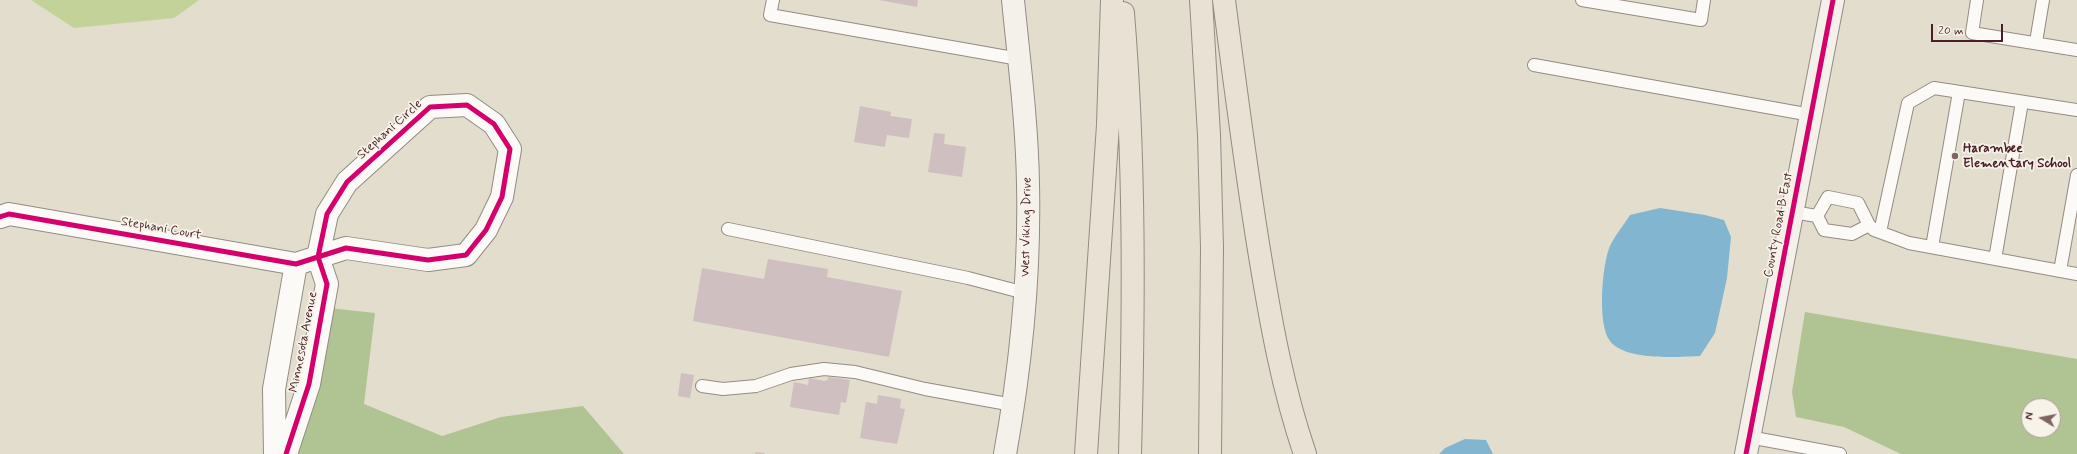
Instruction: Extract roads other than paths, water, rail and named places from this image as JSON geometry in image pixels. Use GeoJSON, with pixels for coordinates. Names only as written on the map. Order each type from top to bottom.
{"type":"FeatureCollection","features":[{"type":"Feature","properties":{"kind":"highway"},"geometry":{"type":"LineString","coordinates":[[1086,454],[1108,125],[1112,0]]}},
{"type":"Feature","properties":{"kind":"highway"},"geometry":{"type":"LineString","coordinates":[[1122,0],[1127,60],[1134,283],[1130,454]]}},
{"type":"Feature","properties":{"kind":"highway"},"geometry":{"type":"LineString","coordinates":[[1201,0],[1208,104],[1212,248],[1210,454]]}},
{"type":"Feature","properties":{"kind":"highway"},"geometry":{"type":"LineString","coordinates":[[1224,0],[1248,181],[1273,336],[1297,431],[1305,454]]}},
{"type":"Feature","properties":{"kind":"street","name":"West Viking Drive"},"geometry":{"type":"LineString","coordinates":[[1005,454],[1021,350],[1027,262],[1028,183],[1013,0]]}},
{"type":"Feature","properties":{"kind":"street","name":"County Road B East"},"geometry":{"type":"LineString","coordinates":[[1748,445],[1833,0]]}},
{"type":"Feature","properties":{"kind":"street","name":"Stephani Circle"},"geometry":{"type":"LineString","coordinates":[[468,105],[494,124],[510,149],[502,197],[486,230],[466,255],[428,260],[346,248],[318,257],[327,214],[347,182],[430,107],[468,105]]}},
{"type":"Feature","properties":{"kind":"street","name":"Stephani Court"},"geometry":{"type":"LineString","coordinates":[[0,217],[9,214],[296,264],[318,257]]}},
{"type":"Feature","properties":{"kind":"street","name":"Minnesota Avenue"},"geometry":{"type":"LineString","coordinates":[[286,454],[309,384],[327,284],[318,257]]}},
{"type":"Feature","properties":{"kind":"street","name":"Minnesota Avenue"},"geometry":{"type":"LineString","coordinates":[[275,454],[274,389],[296,264]]}},
{"type":"Feature","properties":{"kind":"lane"},"geometry":{"type":"LineString","coordinates":[[773,0],[770,15],[1019,59]]}},
{"type":"Feature","properties":{"kind":"lane"},"geometry":{"type":"LineString","coordinates":[[1582,0],[1701,20],[1704,0]]}},
{"type":"Feature","properties":{"kind":"lane"},"geometry":{"type":"LineString","coordinates":[[1977,0],[1972,33],[2036,42],[2077,50]]}},
{"type":"Feature","properties":{"kind":"lane"},"geometry":{"type":"LineString","coordinates":[[2036,42],[2043,0]]}},
{"type":"Feature","properties":{"kind":"lane"},"geometry":{"type":"LineString","coordinates":[[1534,65],[1811,115]]}},
{"type":"Feature","properties":{"kind":"lane"},"geometry":{"type":"LineString","coordinates":[[1880,232],[1908,103],[1934,88],[2077,110]]}},
{"type":"Feature","properties":{"kind":"lane"},"geometry":{"type":"LineString","coordinates":[[1932,247],[1959,92]]}},
{"type":"Feature","properties":{"kind":"lane"},"geometry":{"type":"LineString","coordinates":[[1995,259],[2022,102]]}},
{"type":"Feature","properties":{"kind":"lane"},"geometry":{"type":"LineString","coordinates":[[2060,271],[2077,175]]}},
{"type":"Feature","properties":{"kind":"lane"},"geometry":{"type":"LineString","coordinates":[[1817,216],[1828,197],[1858,203],[1869,225],[1880,232],[1909,243],[2077,274]]}},
{"type":"Feature","properties":{"kind":"lane"},"geometry":{"type":"LineString","coordinates":[[1792,212],[1817,216]]}},
{"type":"Feature","properties":{"kind":"lane"},"geometry":{"type":"LineString","coordinates":[[1817,216],[1824,230],[1852,234],[1869,225]]}},
{"type":"Feature","properties":{"kind":"lane"},"geometry":{"type":"LineString","coordinates":[[728,229],[968,278],[1025,293]]}},
{"type":"Feature","properties":{"kind":"lane"},"geometry":{"type":"LineString","coordinates":[[702,386],[723,389],[756,386],[791,374],[824,369],[855,372],[925,389],[1013,405]]}},
{"type":"Feature","properties":{"kind":"lane"},"geometry":{"type":"LineString","coordinates":[[1748,445],[1840,454]]}},
{"type":"Feature","properties":{"kind":"water"},"geometry":{"type":"Polygon","coordinates":[[[1660,208],[1705,215],[1724,220],[1731,237],[1727,278],[1715,333],[1700,356],[1665,357],[1639,355],[1627,352],[1617,347],[1610,341],[1603,322],[1603,280],[1607,255],[1614,238],[1630,215],[1660,208]]]}},
{"type":"Feature","properties":{"kind":"water"},"geometry":{"type":"Polygon","coordinates":[[[1465,439],[1486,440],[1493,454],[1439,454],[1445,448],[1465,439]]]}},
{"type":"Feature","properties":{"kind":"place","name":"Harambee Elementary School"},"geometry":{"type":"Point","coordinates":[1955,156]}}]}
